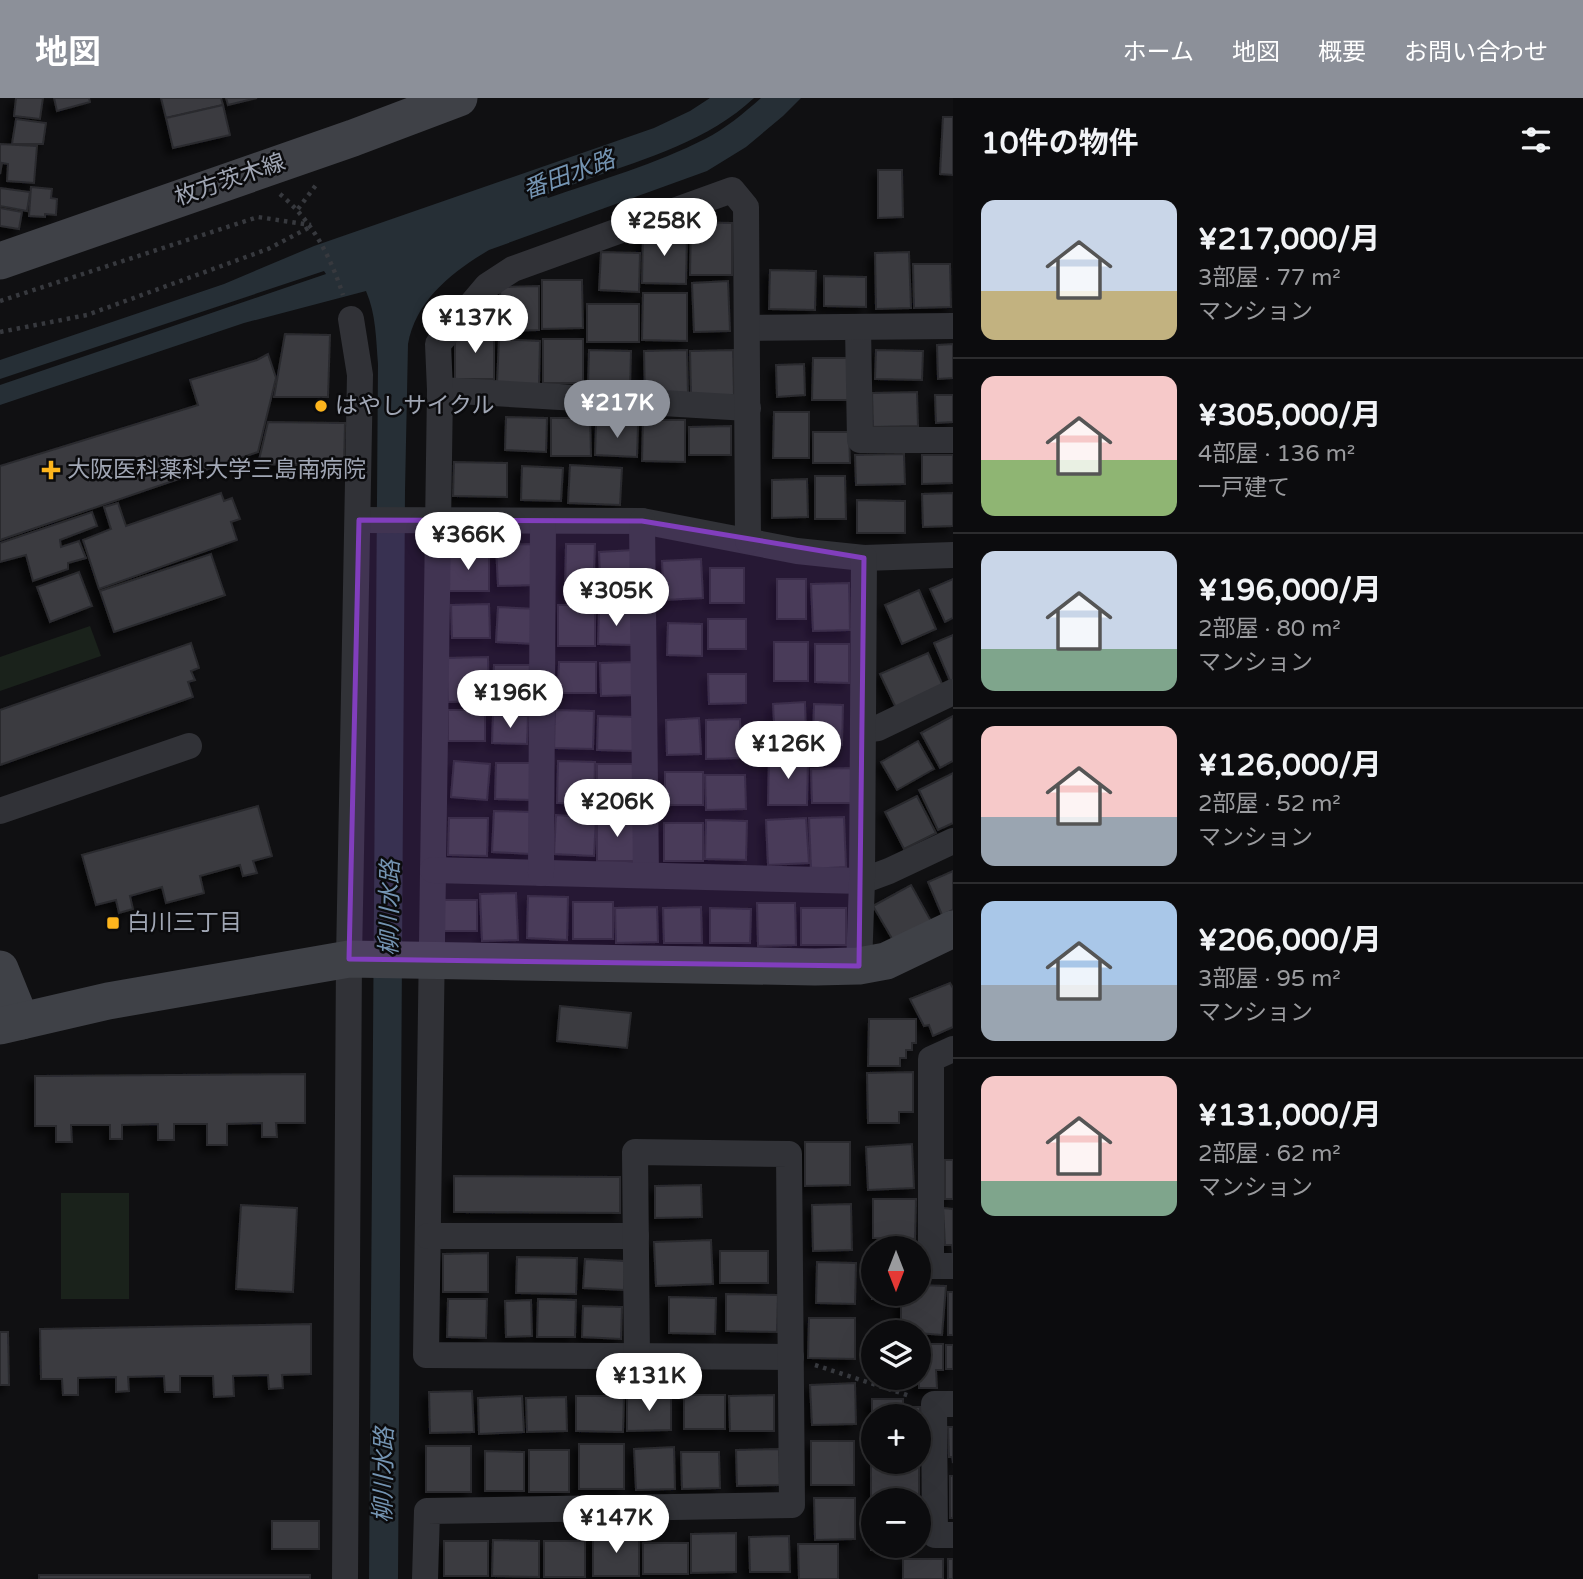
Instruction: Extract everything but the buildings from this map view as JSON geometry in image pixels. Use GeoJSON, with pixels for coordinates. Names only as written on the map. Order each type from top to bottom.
{"type":"FeatureCollection","features":[{"type":"Feature","properties":{"kind":"street","name":"枚方茨木線"},"geometry":{"type":"LineString","coordinates":[[0,261],[353,138],[421,104],[459,98]]}},
{"type":"Feature","properties":{"kind":"street"},"geometry":{"type":"LineString","coordinates":[[748,541],[746,207],[732,190],[513,269],[487,286],[438,344],[440,390],[430,520],[433,870],[426,1355],[791,1357]]}},
{"type":"Feature","properties":{"kind":"street"},"geometry":{"type":"LineString","coordinates":[[345,1579],[349,959],[367,520],[360,375],[351,319]]}},
{"type":"Feature","properties":{"kind":"street"},"geometry":{"type":"LineString","coordinates":[[747,328],[953,326]]}},
{"type":"Feature","properties":{"kind":"street"},"geometry":{"type":"LineString","coordinates":[[858,327],[860,440],[953,440]]}},
{"type":"Feature","properties":{"kind":"street"},"geometry":{"type":"LineString","coordinates":[[440,390],[748,408]]}},
{"type":"Feature","properties":{"kind":"street"},"geometry":{"type":"LineString","coordinates":[[367,520],[642,521],[797,551],[864,558],[953,555]]}},
{"type":"Feature","properties":{"kind":"street"},"geometry":{"type":"LineString","coordinates":[[541,873],[543,521]]}},
{"type":"Feature","properties":{"kind":"street"},"geometry":{"type":"LineString","coordinates":[[642,521],[646,875]]}},
{"type":"Feature","properties":{"kind":"street"},"geometry":{"type":"LineString","coordinates":[[859,966],[864,558]]}},
{"type":"Feature","properties":{"kind":"street"},"geometry":{"type":"LineString","coordinates":[[863,730],[878,728],[953,692]]}},
{"type":"Feature","properties":{"kind":"street"},"geometry":{"type":"LineString","coordinates":[[0,811],[189,746]]}},
{"type":"Feature","properties":{"kind":"street"},"geometry":{"type":"LineString","coordinates":[[433,870],[862,881],[953,841]]}},
{"type":"Feature","properties":{"kind":"street"},"geometry":{"type":"LineString","coordinates":[[0,969],[11,1023],[108,1000],[349,959],[859,966],[886,961],[953,929]]}},
{"type":"Feature","properties":{"kind":"street"},"geometry":{"type":"LineString","coordinates":[[953,1049],[931,1059],[942,1132],[931,1266],[953,1266]]}},
{"type":"Feature","properties":{"kind":"street"},"geometry":{"type":"LineString","coordinates":[[425,1579],[427,1511],[792,1505],[789,1154],[635,1152],[637,1357]]}},
{"type":"Feature","properties":{"kind":"street"},"geometry":{"type":"LineString","coordinates":[[428,1236],[636,1236]]}},
{"type":"Feature","properties":{"kind":"street"},"geometry":{"type":"LineString","coordinates":[[944,1404],[935,1535],[953,1535]]}},
{"type":"Feature","properties":{"kind":"path"},"geometry":{"type":"LineString","coordinates":[[298,209],[312,226],[339,282],[351,319]]}},
{"type":"Feature","properties":{"kind":"path"},"geometry":{"type":"LineString","coordinates":[[0,301],[258,217],[312,226]]}},
{"type":"Feature","properties":{"kind":"path"},"geometry":{"type":"LineString","coordinates":[[0,332],[87,315],[268,249],[312,226]]}},
{"type":"Feature","properties":{"kind":"path"},"geometry":{"type":"LineString","coordinates":[[791,1357],[944,1404]]}},
{"type":"Feature","properties":{"kind":"highlighted area"},"geometry":{"type":"Polygon","coordinates":[[[359,520],[642,521],[864,558],[859,966],[349,959],[359,520]]]}},
{"type":"Feature","properties":{"kind":"shaded area"},"geometry":{"type":"Polygon","coordinates":[[[90,626],[101,656],[0,691],[0,657],[90,626]]]}},
{"type":"Feature","properties":{"kind":"shaded area"},"geometry":{"type":"Polygon","coordinates":[[[61,1193],[129,1193],[129,1299],[61,1299],[61,1193]]]}},
{"type":"Feature","properties":{"kind":"water"},"geometry":{"type":"Polygon","coordinates":[[[710,98],[754,98],[718,125],[677,146],[546,195],[548,198],[686,148],[720,130],[761,98],[801,98],[746,147],[707,171],[489,250],[449,278],[427,301],[412,328],[408,344],[398,1579],[369,1579],[378,364],[372,309],[366,291],[244,323],[0,405],[0,385],[326,274],[324,271],[0,379],[0,360],[224,284],[314,246],[654,128],[710,98]]]}},
{"type":"Feature","properties":{"kind":"place","name":"はやしサイクル"},"geometry":{"type":"Point","coordinates":[321,406]}},
{"type":"Feature","properties":{"kind":"place","name":"大阪医科薬科大学三島南病院"},"geometry":{"type":"Point","coordinates":[51,470]}},
{"type":"Feature","properties":{"kind":"place","name":"白川三丁目"},"geometry":{"type":"Point","coordinates":[113,923]}},
{"type":"Feature","properties":{"kind":"water label","name":"番田水路"},"geometry":{"type":"Point","coordinates":[569,175]}},
{"type":"Feature","properties":{"kind":"water label","name":"柳川水路"},"geometry":{"type":"Point","coordinates":[390,908]}},
{"type":"Feature","properties":{"kind":"water label","name":"柳川水路"},"geometry":{"type":"Point","coordinates":[384,1475]}}]}
